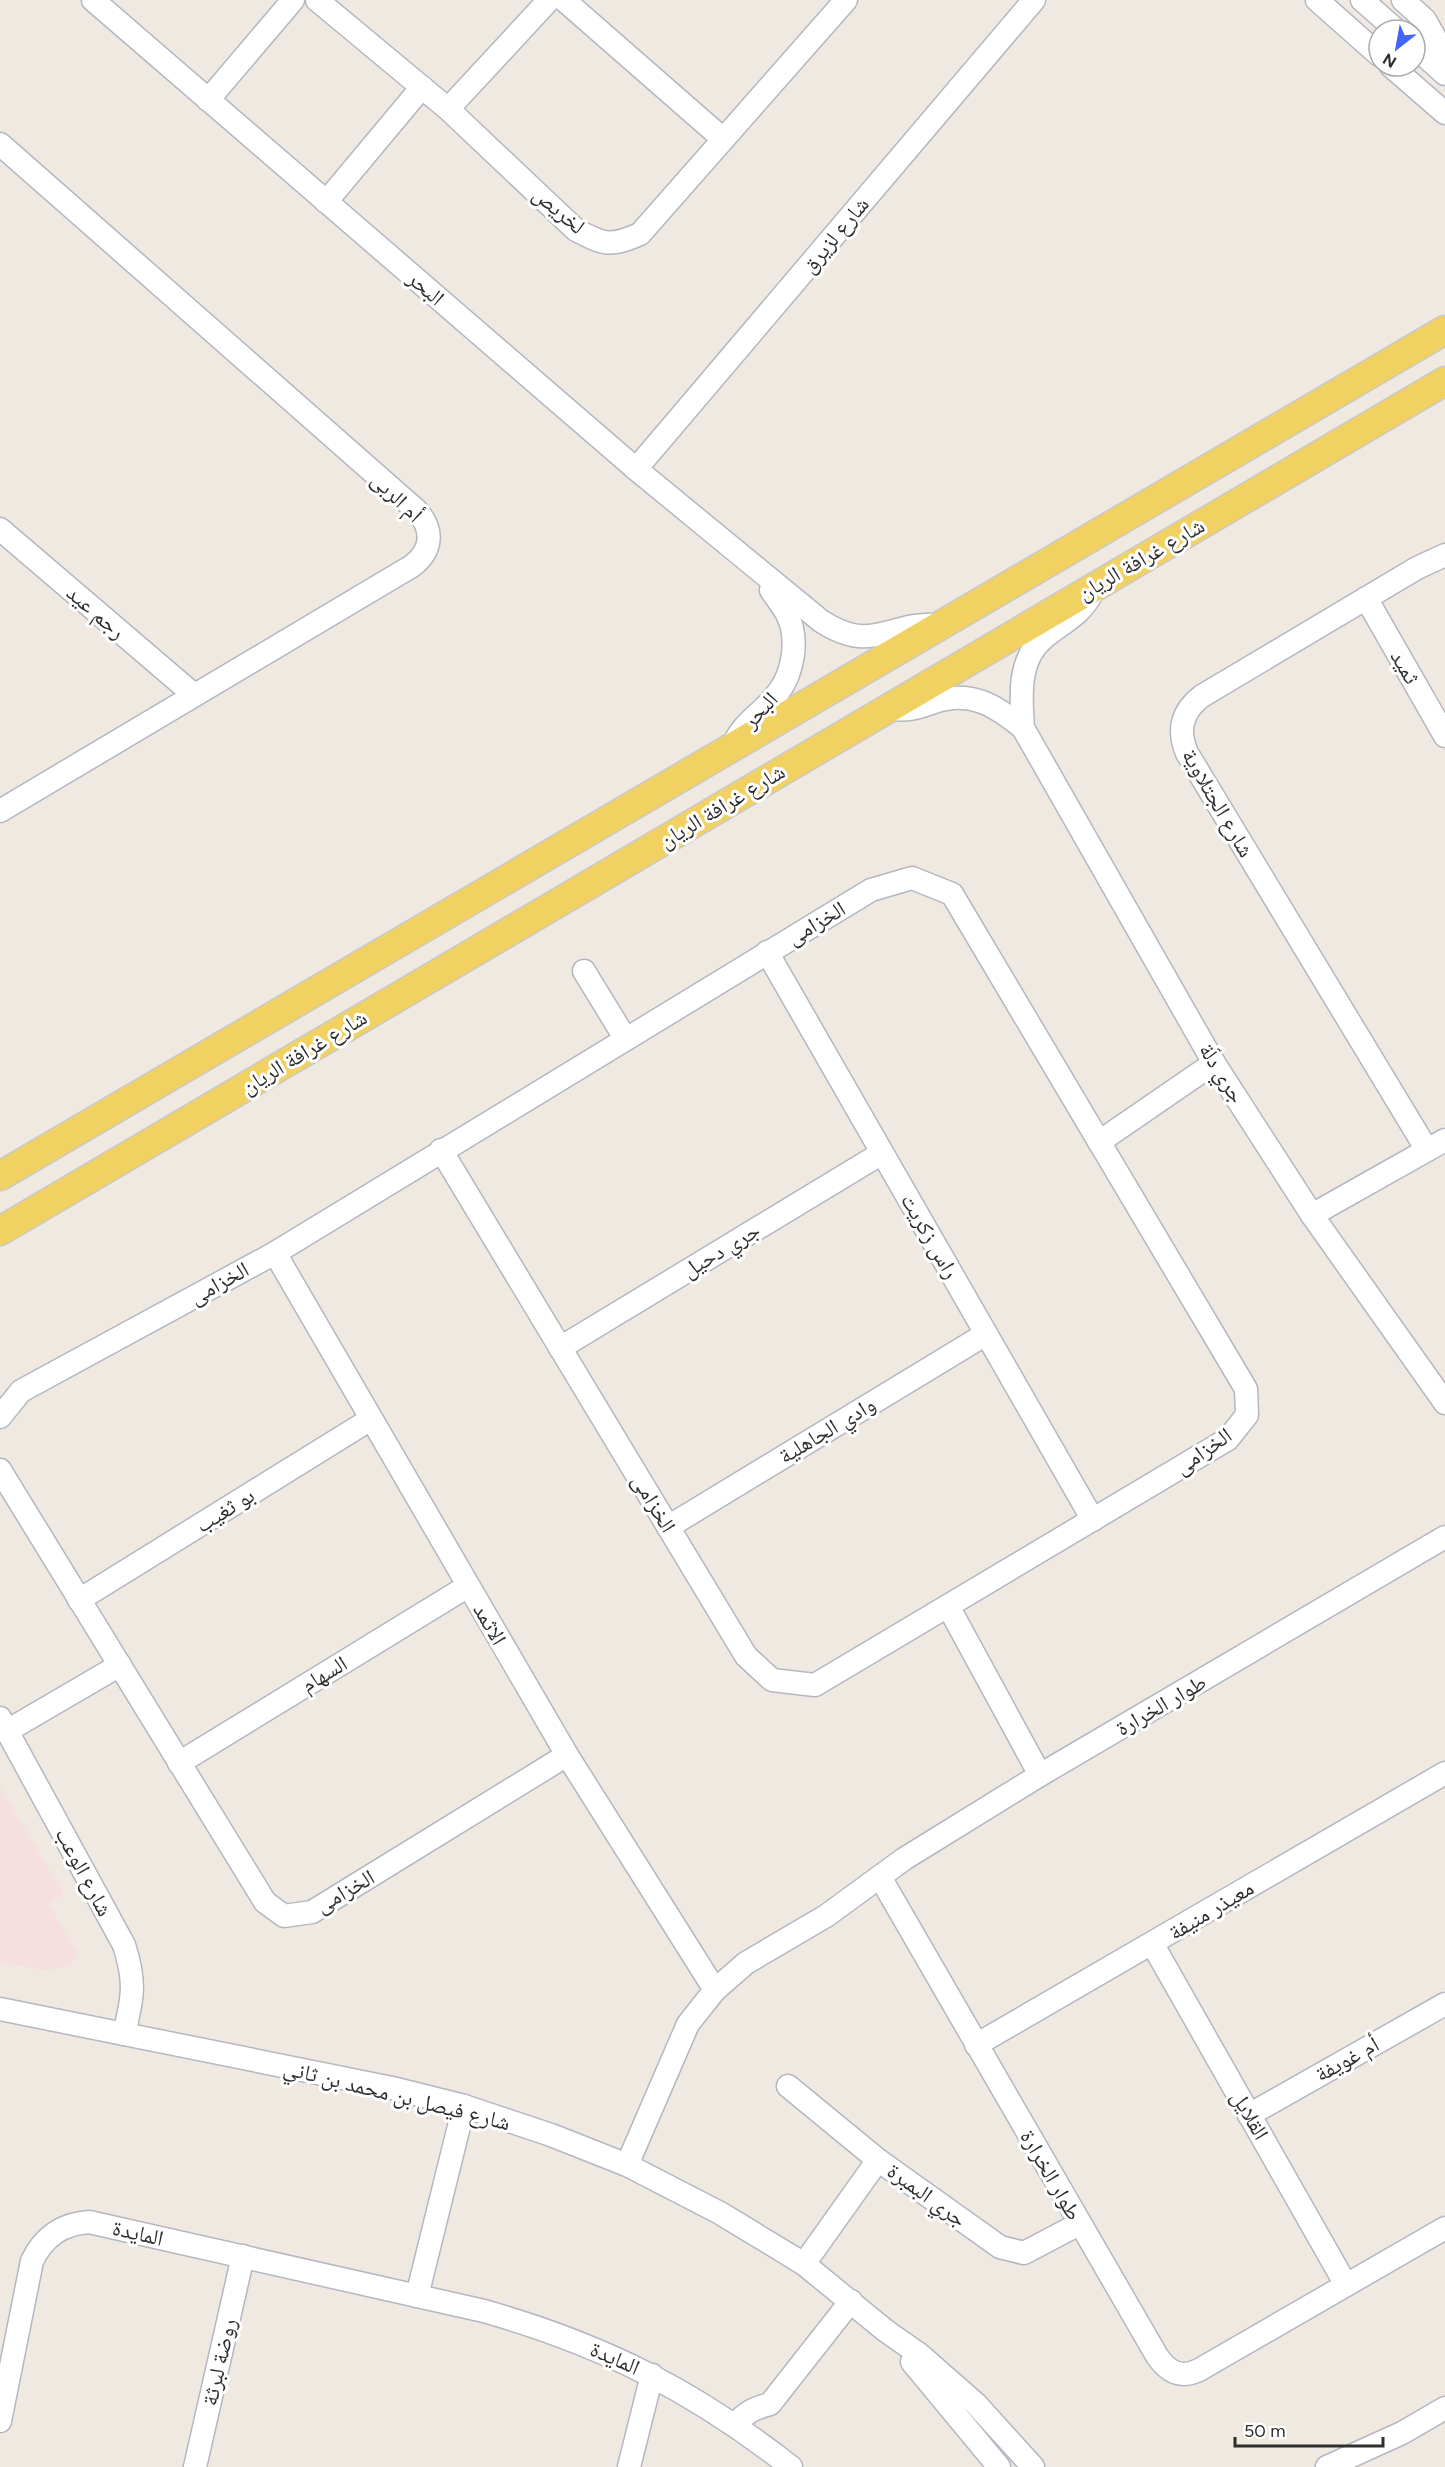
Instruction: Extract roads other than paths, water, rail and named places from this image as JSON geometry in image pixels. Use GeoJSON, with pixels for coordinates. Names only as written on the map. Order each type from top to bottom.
{"type":"FeatureCollection","features":[{"type":"Feature","properties":{"kind":"main road","name":"شارع غرافة الريان"},"geometry":{"type":"LineString","coordinates":[[1,1175],[1445,330]]}},
{"type":"Feature","properties":{"kind":"main road","name":"شارع غرافة الريان"},"geometry":{"type":"LineString","coordinates":[[0,1231],[1445,381]]}},
{"type":"Feature","properties":{"kind":"street","name":"البحر"},"geometry":{"type":"LineString","coordinates":[[93,0],[636,469],[760,574],[820,621],[847,635],[881,636],[910,626],[939,625]]}},
{"type":"Feature","properties":{"kind":"street"},"geometry":{"type":"LineString","coordinates":[[208,100],[293,0]]}},
{"type":"Feature","properties":{"kind":"street","name":"لخريص"},"geometry":{"type":"LineString","coordinates":[[317,0],[448,109],[576,230],[596,240],[617,244],[640,234],[846,0]]}},
{"type":"Feature","properties":{"kind":"street"},"geometry":{"type":"LineString","coordinates":[[448,109],[549,0]]}},
{"type":"Feature","properties":{"kind":"street"},"geometry":{"type":"LineString","coordinates":[[564,0],[723,140]]}},
{"type":"Feature","properties":{"kind":"street","name":"شارع لزيرق"},"geometry":{"type":"LineString","coordinates":[[636,469],[1034,0]]}},
{"type":"Feature","properties":{"kind":"street"},"geometry":{"type":"LineString","coordinates":[[1304,0],[1323,6],[1367,44]]}},
{"type":"Feature","properties":{"kind":"street"},"geometry":{"type":"LineString","coordinates":[[1362,0],[1382,18]]}},
{"type":"Feature","properties":{"kind":"street"},"geometry":{"type":"LineString","coordinates":[[1403,0],[1426,10],[1445,56]]}},
{"type":"Feature","properties":{"kind":"street"},"geometry":{"type":"LineString","coordinates":[[1427,58],[1445,74]]}},
{"type":"Feature","properties":{"kind":"street"},"geometry":{"type":"LineString","coordinates":[[1405,78],[1445,113]]}},
{"type":"Feature","properties":{"kind":"street"},"geometry":{"type":"LineString","coordinates":[[326,202],[422,87]]}},
{"type":"Feature","properties":{"kind":"street","name":"أم الربى"},"geometry":{"type":"LineString","coordinates":[[0,144],[416,510],[428,528],[427,550],[412,566],[0,810]]}},
{"type":"Feature","properties":{"kind":"street","name":"رجم عيد"},"geometry":{"type":"LineString","coordinates":[[0,529],[193,694]]}},
{"type":"Feature","properties":{"kind":"street","name":"شارع الجتلاوية"},"geometry":{"type":"LineString","coordinates":[[1436,1145],[1186,753],[1181,735],[1184,717],[1194,702],[1417,568],[1445,555]]}},
{"type":"Feature","properties":{"kind":"street","name":"البحر"},"geometry":{"type":"LineString","coordinates":[[732,747],[745,723],[778,693],[792,663],[793,637],[787,614],[760,574]]}},
{"type":"Feature","properties":{"kind":"street","name":"جري دلّة"},"geometry":{"type":"LineString","coordinates":[[1023,728],[1021,689],[1031,656],[1045,637],[1065,624],[1083,607],[1095,586]]}},
{"type":"Feature","properties":{"kind":"street","name":"ثميد"},"geometry":{"type":"LineString","coordinates":[[1366,598],[1445,736]]}},
{"type":"Feature","properties":{"kind":"street","name":"جري دلّة"},"geometry":{"type":"LineString","coordinates":[[888,708],[912,709],[948,698],[971,698],[993,706],[1023,728],[1214,1063],[1312,1215],[1445,1403]]}},
{"type":"Feature","properties":{"kind":"street","name":"الخزامى"},"geometry":{"type":"LineString","coordinates":[[0,1417],[21,1391],[275,1252],[441,1150],[871,890],[912,878],[952,894],[1246,1389],[1247,1415],[1228,1439],[815,1685],[772,1680],[746,1656],[441,1150]]}},
{"type":"Feature","properties":{"kind":"street","name":"راس زكريت"},"geometry":{"type":"LineString","coordinates":[[767,952],[1092,1520]]}},
{"type":"Feature","properties":{"kind":"street"},"geometry":{"type":"LineString","coordinates":[[584,971],[626,1038]]}},
{"type":"Feature","properties":{"kind":"street"},"geometry":{"type":"LineString","coordinates":[[1099,1142],[1214,1063]]}},
{"type":"Feature","properties":{"kind":"street"},"geometry":{"type":"LineString","coordinates":[[1312,1215],[1436,1145]]}},
{"type":"Feature","properties":{"kind":"street","name":"جري دحيل"},"geometry":{"type":"LineString","coordinates":[[560,1348],[882,1153]]}},
{"type":"Feature","properties":{"kind":"street","name":"الاثمد"},"geometry":{"type":"LineString","coordinates":[[275,1252],[567,1755],[715,1990]]}},
{"type":"Feature","properties":{"kind":"street","name":"وادي الجاهلية"},"geometry":{"type":"LineString","coordinates":[[668,1527],[986,1334]]}},
{"type":"Feature","properties":{"kind":"street","name":"بو ثغيب"},"geometry":{"type":"LineString","coordinates":[[79,1600],[371,1419]]}},
{"type":"Feature","properties":{"kind":"street","name":"الخزامى"},"geometry":{"type":"LineString","coordinates":[[0,1470],[265,1902],[284,1916],[312,1912],[567,1755]]}},
{"type":"Feature","properties":{"kind":"street","name":"طوار الخرارة"},"geometry":{"type":"LineString","coordinates":[[627,2165],[678,2043],[700,2006],[746,1963],[826,1916],[904,1858],[1040,1775],[1445,1537]]}},
{"type":"Feature","properties":{"kind":"street","name":"السهام"},"geometry":{"type":"LineString","coordinates":[[179,1762],[468,1586]]}},
{"type":"Feature","properties":{"kind":"street"},"geometry":{"type":"LineString","coordinates":[[948,1606],[1040,1775]]}},
{"type":"Feature","properties":{"kind":"street"},"geometry":{"type":"LineString","coordinates":[[5,1735],[120,1665]]}},
{"type":"Feature","properties":{"kind":"street","name":"شارع الوعب"},"geometry":{"type":"LineString","coordinates":[[5,1735],[124,1945],[133,1974],[132,2003],[124,2034]]}},
{"type":"Feature","properties":{"kind":"street","name":"معيذر منيفة"},"geometry":{"type":"LineString","coordinates":[[976,2045],[1153,1945],[1445,1773]]}},
{"type":"Feature","properties":{"kind":"street","name":"طوار الخرارة"},"geometry":{"type":"LineString","coordinates":[[880,1878],[1079,2224],[1165,2367],[1175,2374],[1189,2374],[1199,2370],[1346,2285]]}},
{"type":"Feature","properties":{"kind":"street","name":"القلايل"},"geometry":{"type":"LineString","coordinates":[[1153,1945],[1346,2285]]}},
{"type":"Feature","properties":{"kind":"street","name":"أم غويفة"},"geometry":{"type":"LineString","coordinates":[[1250,2115],[1445,2004]]}},
{"type":"Feature","properties":{"kind":"street","name":"شارع فيصل بن محمد بن ثاني"},"geometry":{"type":"LineString","coordinates":[[0,2009],[392,2088],[464,2106],[551,2135],[627,2165],[720,2212],[804,2264],[886,2331],[919,2354],[976,2404],[1033,2467]]}},
{"type":"Feature","properties":{"kind":"street","name":"جري البمبرة"},"geometry":{"type":"LineString","coordinates":[[788,2086],[878,2160],[1000,2247],[1024,2253],[1079,2224]]}},
{"type":"Feature","properties":{"kind":"street"},"geometry":{"type":"LineString","coordinates":[[417,2296],[464,2106]]}},
{"type":"Feature","properties":{"kind":"street"},"geometry":{"type":"LineString","coordinates":[[804,2264],[878,2160]]}},
{"type":"Feature","properties":{"kind":"street","name":"المايدة"},"geometry":{"type":"LineString","coordinates":[[0,2421],[32,2261],[38,2250],[55,2232],[65,2226],[89,2222],[417,2296],[542,2328],[597,2349],[652,2375],[735,2425],[790,2467]]}},
{"type":"Feature","properties":{"kind":"street"},"geometry":{"type":"LineString","coordinates":[[1346,2285],[1445,2228]]}},
{"type":"Feature","properties":{"kind":"street","name":"روضة لبرثة"},"geometry":{"type":"LineString","coordinates":[[202,2466],[243,2256]]}},
{"type":"Feature","properties":{"kind":"street"},"geometry":{"type":"LineString","coordinates":[[757,2440],[765,2430],[770,2417],[770,2404],[851,2301]]}},
{"type":"Feature","properties":{"kind":"street","name":"شارع فيصل بن محمد بن ثاني"},"geometry":{"type":"LineString","coordinates":[[886,2331],[999,2467]]}},
{"type":"Feature","properties":{"kind":"street"},"geometry":{"type":"LineString","coordinates":[[629,2467],[652,2375]]}},
{"type":"Feature","properties":{"kind":"street"},"geometry":{"type":"LineString","coordinates":[[735,2425],[756,2407],[770,2404]]}},
{"type":"Feature","properties":{"kind":"street"},"geometry":{"type":"LineString","coordinates":[[1327,2467],[1402,2433],[1445,2408]]}},
{"type":"Feature","properties":{"kind":"street"},"geometry":{"type":"LineString","coordinates":[[1357,2467],[1402,2433]]}}]}
